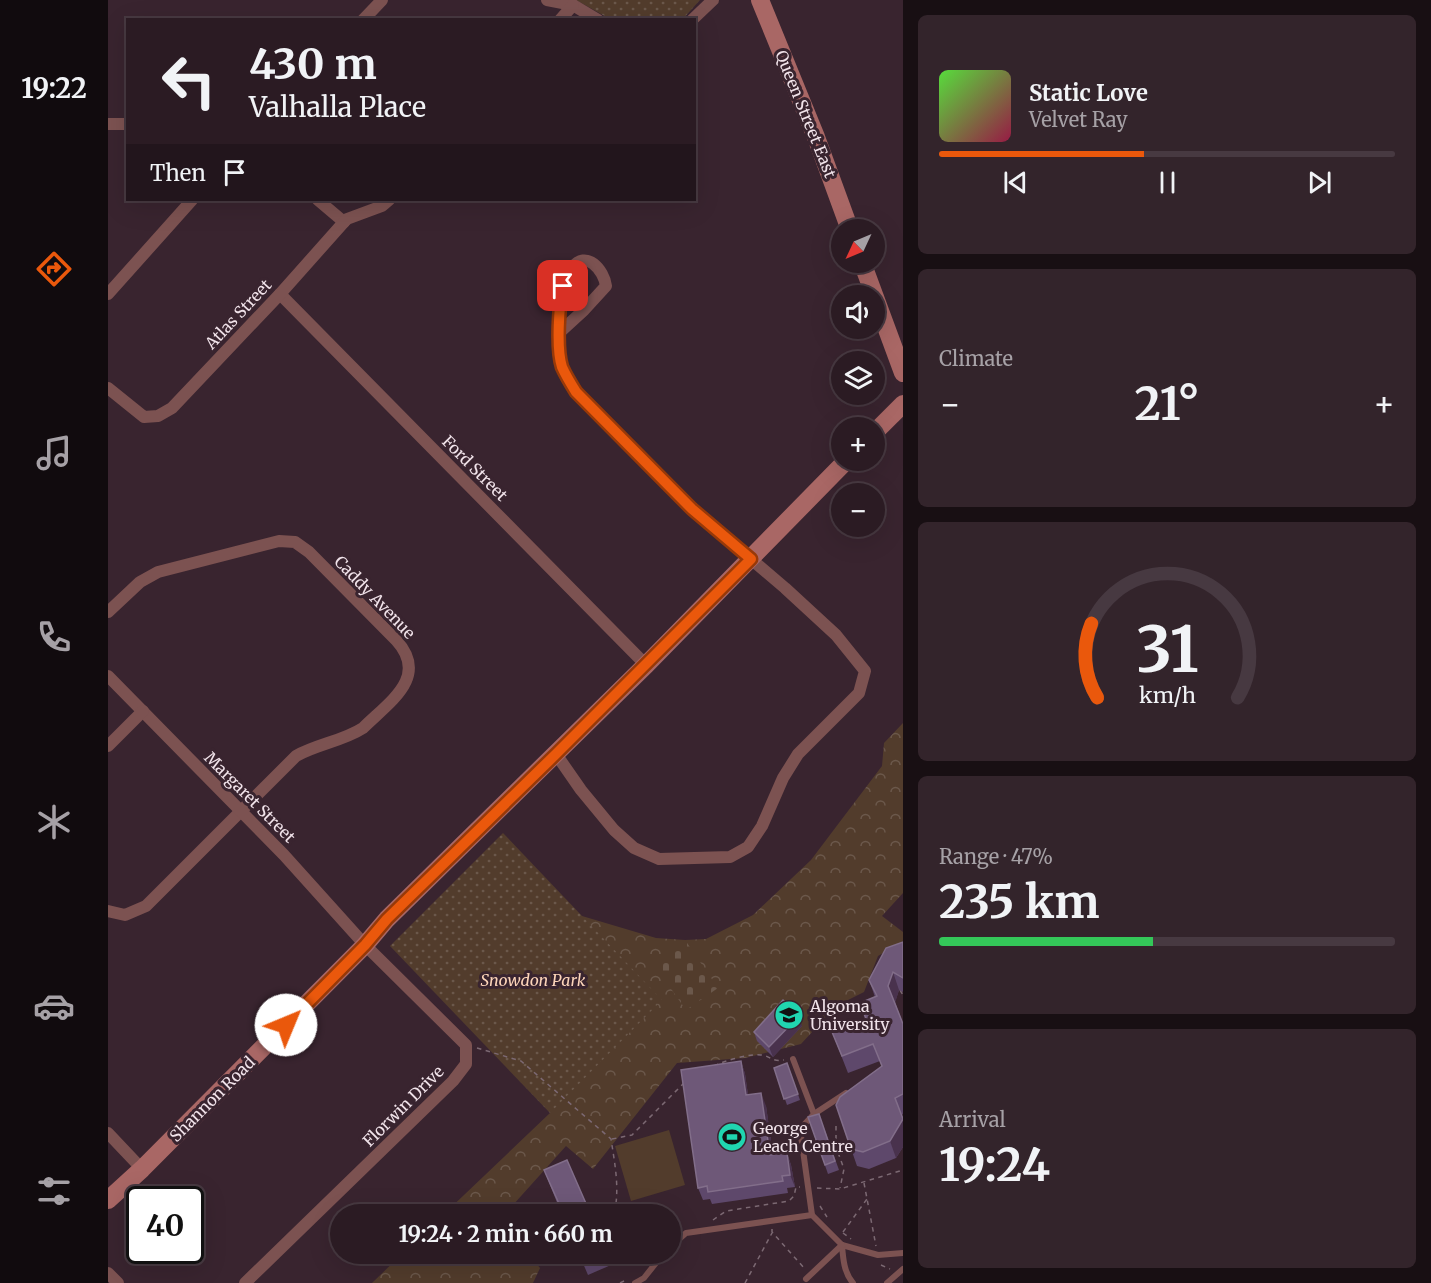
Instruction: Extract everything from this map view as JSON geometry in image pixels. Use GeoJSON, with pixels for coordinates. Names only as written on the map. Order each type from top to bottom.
{"type":"FeatureCollection","features":[{"type":"Feature","properties":{"kind":"street"},"geometry":{"type":"LineString","coordinates":[[365,18],[382,0]]}},
{"type":"Feature","properties":{"kind":"street"},"geometry":{"type":"LineString","coordinates":[[547,0],[573,5],[595,18]]}},
{"type":"Feature","properties":{"kind":"street"},"geometry":{"type":"LineString","coordinates":[[694,18],[713,0]]}},
{"type":"Feature","properties":{"kind":"street","name":"Queen Street East"},"geometry":{"type":"LineString","coordinates":[[760,0],[846,219]]}},
{"type":"Feature","properties":{"kind":"street"},"geometry":{"type":"LineString","coordinates":[[562,18],[573,5]]}},
{"type":"Feature","properties":{"kind":"street"},"geometry":{"type":"LineString","coordinates":[[108,124],[126,124]]}},
{"type":"Feature","properties":{"kind":"street"},"geometry":{"type":"LineString","coordinates":[[108,294],[191,201]]}},
{"type":"Feature","properties":{"kind":"street"},"geometry":{"type":"LineString","coordinates":[[319,201],[344,222]]}},
{"type":"Feature","properties":{"kind":"street","name":"Atlas Street"},"geometry":{"type":"LineString","coordinates":[[108,388],[144,417],[158,416],[172,408],[347,219],[382,206],[387,201]]}},
{"type":"Feature","properties":{"kind":"street"},"geometry":{"type":"LineString","coordinates":[[556,754],[580,790],[614,830],[634,848],[659,859],[730,857],[748,847],[762,826],[783,778],[798,754],[859,693],[865,671],[836,635],[692,509],[576,392],[561,364],[559,306],[563,286],[572,268],[578,263],[587,261],[594,263],[605,277],[606,286],[560,332]]}},
{"type":"Feature","properties":{"kind":"street"},"geometry":{"type":"LineString","coordinates":[[866,273],[903,373]]}},
{"type":"Feature","properties":{"kind":"street","name":"Ford Street"},"geometry":{"type":"LineString","coordinates":[[280,294],[646,665]]}},
{"type":"Feature","properties":{"kind":"street"},"geometry":{"type":"LineString","coordinates":[[885,422],[903,404]]}},
{"type":"Feature","properties":{"kind":"street","name":"Shannon Road"},"geometry":{"type":"LineString","coordinates":[[108,1200],[142,1169],[365,945],[387,919],[646,665],[836,471]]}},
{"type":"Feature","properties":{"kind":"street","name":"Caddy Avenue"},"geometry":{"type":"LineString","coordinates":[[108,612],[140,582],[158,572],[287,541],[302,545],[404,648],[410,664],[405,684],[363,728],[296,756],[146,906],[125,915],[108,912]]}},
{"type":"Feature","properties":{"kind":"street","name":"Margaret Street"},"geometry":{"type":"LineString","coordinates":[[108,676],[284,855],[365,945]]}},
{"type":"Feature","properties":{"kind":"street"},"geometry":{"type":"LineString","coordinates":[[108,746],[143,711]]}},
{"type":"Feature","properties":{"kind":"street"},"geometry":{"type":"LineString","coordinates":[[365,945],[466,1045]]}},
{"type":"Feature","properties":{"kind":"street","name":"Florwin Drive"},"geometry":{"type":"LineString","coordinates":[[245,1283],[453,1081],[466,1064],[466,1045]]}},
{"type":"Feature","properties":{"kind":"street"},"geometry":{"type":"LineString","coordinates":[[108,1133],[142,1169]]}},
{"type":"Feature","properties":{"kind":"street"},"geometry":{"type":"LineString","coordinates":[[108,1273],[118,1283]]}},
{"type":"Feature","properties":{"kind":"lane"},"geometry":{"type":"LineString","coordinates":[[793,1059],[814,1114]]}},
{"type":"Feature","properties":{"kind":"lane"},"geometry":{"type":"LineString","coordinates":[[853,1089],[814,1114],[801,1129],[812,1215],[842,1245],[878,1255],[903,1253]]}},
{"type":"Feature","properties":{"kind":"lane"},"geometry":{"type":"LineString","coordinates":[[681,1237],[686,1233],[812,1215]]}},
{"type":"Feature","properties":{"kind":"lane"},"geometry":{"type":"LineString","coordinates":[[806,1279],[842,1245]]}},
{"type":"Feature","properties":{"kind":"lane"},"geometry":{"type":"LineString","coordinates":[[842,1245],[844,1267],[848,1278],[853,1283]]}},
{"type":"Feature","properties":{"kind":"lane"},"geometry":{"type":"LineString","coordinates":[[635,1283],[644,1278],[655,1264]]}},
{"type":"Feature","properties":{"kind":"lane"},"geometry":{"type":"LineString","coordinates":[[886,1283],[903,1269]]}},
{"type":"Feature","properties":{"kind":"path"},"geometry":{"type":"LineString","coordinates":[[899,990],[903,995]]}},
{"type":"Feature","properties":{"kind":"path"},"geometry":{"type":"LineString","coordinates":[[466,1045],[521,1061],[611,1139],[618,1180],[617,1204]]}},
{"type":"Feature","properties":{"kind":"path"},"geometry":{"type":"LineString","coordinates":[[714,1066],[722,1062],[760,1054],[774,1061],[793,1059]]}},
{"type":"Feature","properties":{"kind":"path"},"geometry":{"type":"LineString","coordinates":[[611,1139],[632,1135],[688,1077]]}},
{"type":"Feature","properties":{"kind":"path"},"geometry":{"type":"LineString","coordinates":[[836,1126],[836,1147],[844,1169],[840,1189]]}},
{"type":"Feature","properties":{"kind":"path"},"geometry":{"type":"LineString","coordinates":[[817,1194],[815,1187],[840,1189],[903,1170]]}},
{"type":"Feature","properties":{"kind":"path"},"geometry":{"type":"LineString","coordinates":[[864,1183],[876,1246]]}},
{"type":"Feature","properties":{"kind":"path"},"geometry":{"type":"LineString","coordinates":[[712,1221],[726,1211],[789,1201],[794,1196],[796,1186],[807,1187]]}},
{"type":"Feature","properties":{"kind":"path"},"geometry":{"type":"LineString","coordinates":[[852,1240],[843,1233],[867,1199]]}},
{"type":"Feature","properties":{"kind":"path"},"geometry":{"type":"LineString","coordinates":[[818,1201],[829,1220]]}},
{"type":"Feature","properties":{"kind":"path"},"geometry":{"type":"LineString","coordinates":[[770,1221],[772,1232],[807,1271]]}},
{"type":"Feature","properties":{"kind":"path"},"geometry":{"type":"LineString","coordinates":[[745,1283],[772,1232]]}},
{"type":"Feature","properties":{"kind":"path"},"geometry":{"type":"LineString","coordinates":[[867,1245],[884,1247]]}},
{"type":"Feature","properties":{"kind":"path"},"geometry":{"type":"LineString","coordinates":[[878,1255],[881,1266],[894,1271],[897,1275]]}},
{"type":"Feature","properties":{"kind":"path"},"geometry":{"type":"LineString","coordinates":[[620,1283],[634,1275]]}},
{"type":"Feature","properties":{"kind":"green space"},"geometry":{"type":"Polygon","coordinates":[[[576,0],[700,0],[684,18],[608,18],[576,0]]]}},
{"type":"Feature","properties":{"kind":"green space"},"geometry":{"type":"Polygon","coordinates":[[[903,723],[903,893],[882,916],[903,932],[903,941],[878,956],[864,992],[836,1006],[801,1044],[745,1058],[677,1063],[593,1169],[566,1146],[514,1204],[455,1204],[550,1113],[595,984],[582,916],[656,938],[685,940],[706,939],[753,915],[811,860],[882,766],[884,743],[903,723]]]}},
{"type":"Feature","properties":{"kind":"green space","name":"Snowdon Park"},"geometry":{"type":"Polygon","coordinates":[[[503,833],[662,1000],[550,1113],[390,946],[503,833]]]}},
{"type":"Feature","properties":{"kind":"green space"},"geometry":{"type":"Polygon","coordinates":[[[685,940],[718,988],[686,1010],[653,963],[685,940]]]}},
{"type":"Feature","properties":{"kind":"green space"},"geometry":{"type":"Polygon","coordinates":[[[669,1130],[685,1185],[631,1201],[615,1146],[669,1130]]]}},
{"type":"Feature","properties":{"kind":"green space"},"geometry":{"type":"Polygon","coordinates":[[[392,1264],[537,1264],[540,1268],[533,1283],[372,1283],[392,1264]]]}},
{"type":"Feature","properties":{"kind":"building"},"geometry":{"type":"Polygon","coordinates":[[[903,942],[903,978],[893,972],[888,986],[903,1024],[903,1094],[895,1098],[903,1119],[890,1141],[863,1152],[851,1149],[836,1105],[840,1097],[882,1066],[873,1044],[842,1056],[832,1032],[866,1019],[860,1003],[877,996],[869,980],[886,948],[903,942]]]}},
{"type":"Feature","properties":{"kind":"building"},"geometry":{"type":"Polygon","coordinates":[[[783,1000],[799,1016],[769,1047],[754,1032],[783,1000]]]}},
{"type":"Feature","properties":{"kind":"building","name":"George Leach Centre"},"geometry":{"type":"Polygon","coordinates":[[[741,1061],[746,1095],[761,1093],[770,1155],[787,1153],[790,1175],[782,1176],[783,1181],[708,1192],[707,1186],[698,1188],[681,1070],[741,1061]]]}},
{"type":"Feature","properties":{"kind":"building"},"geometry":{"type":"Polygon","coordinates":[[[787,1063],[798,1094],[784,1099],[774,1068],[787,1063]]]}},
{"type":"Feature","properties":{"kind":"building"},"geometry":{"type":"Polygon","coordinates":[[[819,1114],[835,1161],[825,1165],[808,1117],[819,1114]]]}},
{"type":"Feature","properties":{"kind":"building"},"geometry":{"type":"Polygon","coordinates":[[[567,1160],[586,1204],[559,1204],[544,1170],[567,1160]]]}},
{"type":"Feature","properties":{"kind":"place","name":"Algoma University"},"geometry":{"type":"Point","coordinates":[789,1015]}},
{"type":"Feature","properties":{"kind":"place","name":"George Leach Centre"},"geometry":{"type":"Point","coordinates":[732,1137]}},
{"type":"Feature","properties":{"kind":"route"},"geometry":{"type":"LineString","coordinates":[[286,1025],[365,945],[387,919],[751,559],[692,509],[576,392],[561,364],[559,306],[563,286]]}}]}
